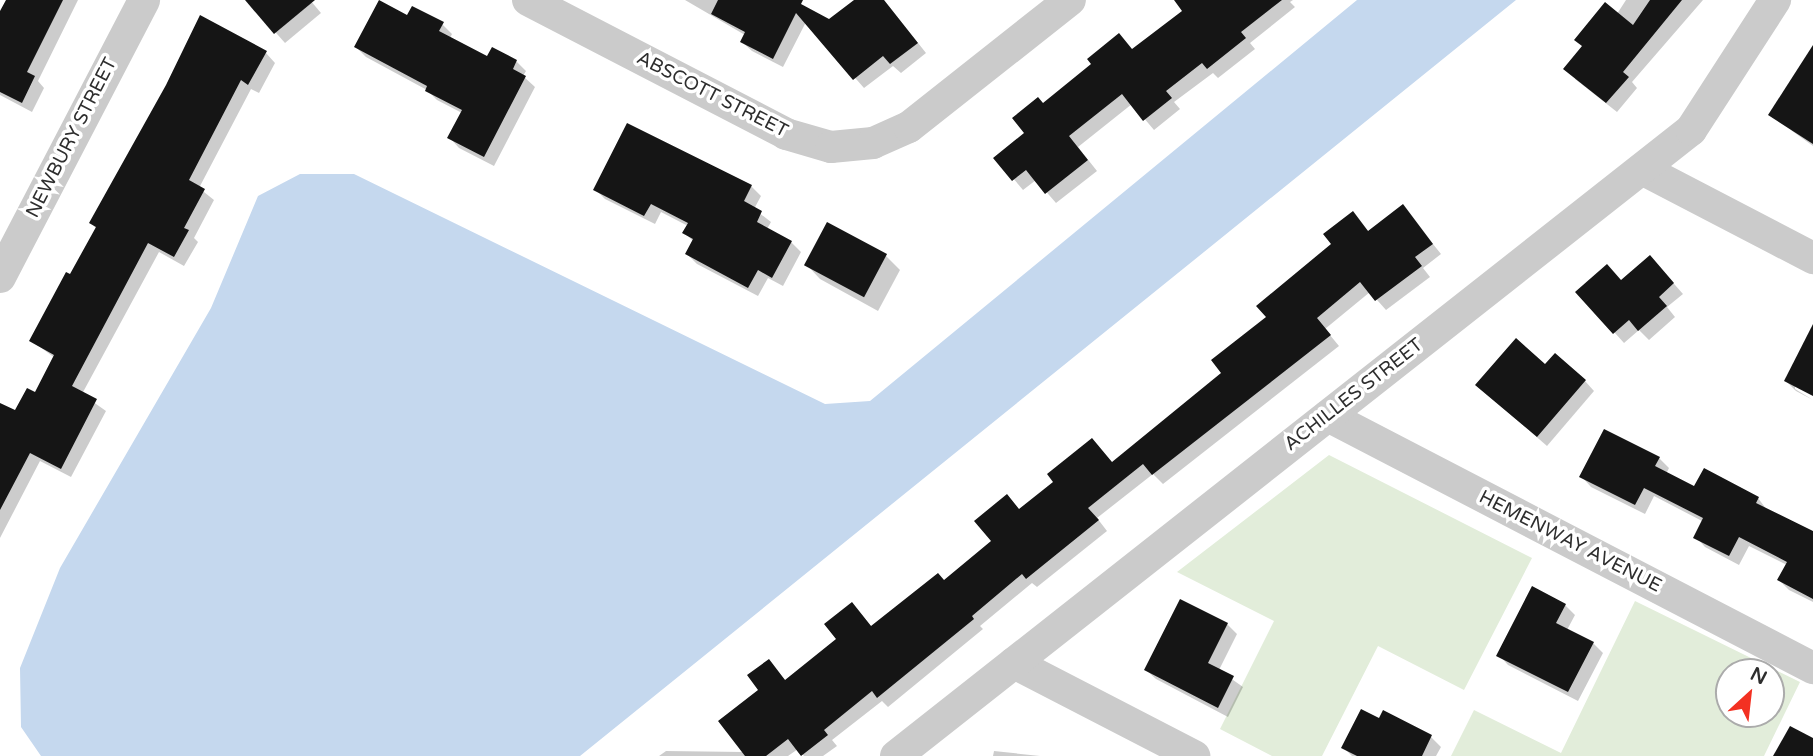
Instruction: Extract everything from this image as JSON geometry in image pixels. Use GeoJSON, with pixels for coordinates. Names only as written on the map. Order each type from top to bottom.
{"type":"FeatureCollection","features":[{"type":"Feature","properties":{"kind":"street","name":"NEWBURY STREET"},"geometry":{"type":"LineString","coordinates":[[0,277],[144,0]]}},
{"type":"Feature","properties":{"kind":"street","name":"ABSCOTT STREET"},"geometry":{"type":"LineString","coordinates":[[528,0],[786,134],[831,147],[873,143],[909,127],[1070,0]]}},
{"type":"Feature","properties":{"kind":"street","name":"ACHILLES STREET"},"geometry":{"type":"LineString","coordinates":[[896,756],[1691,130],[1775,0]]}},
{"type":"Feature","properties":{"kind":"street"},"geometry":{"type":"LineString","coordinates":[[1642,169],[1813,258]]}},
{"type":"Feature","properties":{"kind":"street","name":"HEMENWAY AVENUE"},"geometry":{"type":"LineString","coordinates":[[1328,416],[1813,668]]}},
{"type":"Feature","properties":{"kind":"street"},"geometry":{"type":"LineString","coordinates":[[1014,663],[1194,756]]}},
{"type":"Feature","properties":{"kind":"green space"},"geometry":{"type":"Polygon","coordinates":[[[1329,455],[1532,558],[1464,690],[1378,646],[1322,756],[1272,756],[1220,729],[1274,621],[1177,572],[1329,455]]]}},
{"type":"Feature","properties":{"kind":"green space"},"geometry":{"type":"Polygon","coordinates":[[[1635,601],[1751,658],[1715,658],[1715,728],[1778,728],[1764,756],[1451,756],[1474,710],[1561,753],[1635,601]]]}},
{"type":"Feature","properties":{"kind":"green space"},"geometry":{"type":"Polygon","coordinates":[[[1785,675],[1800,682],[1785,713],[1785,675]]]}},
{"type":"Feature","properties":{"kind":"water"},"geometry":{"type":"Polygon","coordinates":[[[1357,0],[1516,0],[580,756],[41,756],[21,727],[20,668],[60,568],[211,308],[258,196],[300,174],[354,174],[825,404],[870,401],[1357,0]]]}},
{"type":"Feature","properties":{"kind":"building"},"geometry":{"type":"Polygon","coordinates":[[[6,0],[63,0],[27,72],[35,76],[22,103],[0,92],[0,11],[6,0]]]}},
{"type":"Feature","properties":{"kind":"building"},"geometry":{"type":"Polygon","coordinates":[[[245,0],[315,0],[274,34],[245,0]]]}},
{"type":"Feature","properties":{"kind":"building"},"geometry":{"type":"Polygon","coordinates":[[[379,0],[407,15],[412,6],[444,22],[439,31],[487,56],[492,47],[517,60],[513,69],[526,76],[484,157],[447,138],[462,110],[425,91],[427,86],[354,47],[379,0]]]}},
{"type":"Feature","properties":{"kind":"building"},"geometry":{"type":"Polygon","coordinates":[[[718,0],[803,0],[801,4],[829,19],[854,0],[884,0],[918,43],[890,64],[883,56],[853,80],[796,13],[773,59],[740,42],[745,32],[711,14],[718,0]]]}},
{"type":"Feature","properties":{"kind":"building"},"geometry":{"type":"Polygon","coordinates":[[[1174,0],[1282,0],[1241,32],[1246,38],[1207,69],[1202,63],[1166,91],[1172,98],[1143,121],[1122,94],[1069,136],[1088,160],[1045,194],[1026,170],[1012,181],[993,158],[1024,133],[1012,118],[1038,97],[1043,103],[1091,64],[1087,59],[1119,33],[1132,49],[1182,11],[1174,0]]]}},
{"type":"Feature","properties":{"kind":"building"},"geometry":{"type":"Polygon","coordinates":[[[1650,0],[1682,0],[1623,72],[1629,77],[1606,103],[1563,69],[1582,46],[1574,40],[1605,2],[1633,25],[1650,0]]]}},
{"type":"Feature","properties":{"kind":"building"},"geometry":{"type":"Polygon","coordinates":[[[200,15],[267,51],[248,85],[241,80],[189,180],[205,189],[184,228],[189,230],[174,257],[148,243],[72,386],[97,399],[61,469],[30,453],[0,510],[0,403],[15,410],[27,388],[35,392],[54,355],[29,341],[66,272],[70,274],[96,227],[89,223],[166,85],[200,15]]]}},
{"type":"Feature","properties":{"kind":"building"},"geometry":{"type":"Polygon","coordinates":[[[1813,45],[1813,144],[1768,115],[1813,45]]]}},
{"type":"Feature","properties":{"kind":"building"},"geometry":{"type":"Polygon","coordinates":[[[627,123],[752,185],[744,201],[762,211],[757,222],[792,241],[772,278],[758,270],[748,288],[685,254],[693,239],[682,233],[688,223],[651,204],[644,216],[593,190],[627,123]]]}},
{"type":"Feature","properties":{"kind":"building"},"geometry":{"type":"Polygon","coordinates":[[[1403,204],[1433,244],[1415,257],[1422,266],[1375,301],[1360,282],[1317,318],[1331,335],[1152,475],[1143,464],[1088,508],[1099,520],[1026,579],[1022,574],[972,616],[974,619],[877,698],[872,691],[824,730],[828,735],[801,756],[788,739],[766,756],[745,756],[718,721],[758,690],[747,675],[769,659],[785,680],[836,639],[824,624],[852,602],[871,626],[938,573],[944,580],[991,541],[974,521],[1007,494],[1019,509],[1053,482],[1047,474],[1092,438],[1112,462],[1221,373],[1211,360],[1266,317],[1256,306],[1331,244],[1323,234],[1353,211],[1368,231],[1403,204]]]}},
{"type":"Feature","properties":{"kind":"building"},"geometry":{"type":"Polygon","coordinates":[[[827,222],[887,254],[864,297],[804,265],[827,222]]]}},
{"type":"Feature","properties":{"kind":"building"},"geometry":{"type":"Polygon","coordinates":[[[1650,255],[1674,283],[1659,297],[1667,306],[1638,331],[1629,320],[1613,334],[1575,292],[1607,264],[1621,280],[1650,255]]]}},
{"type":"Feature","properties":{"kind":"building"},"geometry":{"type":"Polygon","coordinates":[[[1813,324],[1813,396],[1784,381],[1813,324]]]}},
{"type":"Feature","properties":{"kind":"building"},"geometry":{"type":"Polygon","coordinates":[[[1516,338],[1545,364],[1555,353],[1586,380],[1537,437],[1475,385],[1516,338]]]}},
{"type":"Feature","properties":{"kind":"building"},"geometry":{"type":"Polygon","coordinates":[[[1604,429],[1660,457],[1655,466],[1694,486],[1704,468],[1759,497],[1756,503],[1813,531],[1813,599],[1777,580],[1787,562],[1739,537],[1729,556],[1693,538],[1703,518],[1644,488],[1635,505],[1579,477],[1604,429]]]}},
{"type":"Feature","properties":{"kind":"building"},"geometry":{"type":"Polygon","coordinates":[[[1532,586],[1566,604],[1556,623],[1594,642],[1568,692],[1496,656],[1532,586]]]}},
{"type":"Feature","properties":{"kind":"building"},"geometry":{"type":"Polygon","coordinates":[[[1180,599],[1228,623],[1208,663],[1234,676],[1218,708],[1144,670],[1180,599]]]}},
{"type":"Feature","properties":{"kind":"building"},"geometry":{"type":"Polygon","coordinates":[[[1361,709],[1379,718],[1383,710],[1432,735],[1422,756],[1357,756],[1341,748],[1361,709]]]}},
{"type":"Feature","properties":{"kind":"building"},"geometry":{"type":"Polygon","coordinates":[[[1790,726],[1813,738],[1813,756],[1773,756],[1790,726]]]}}]}
